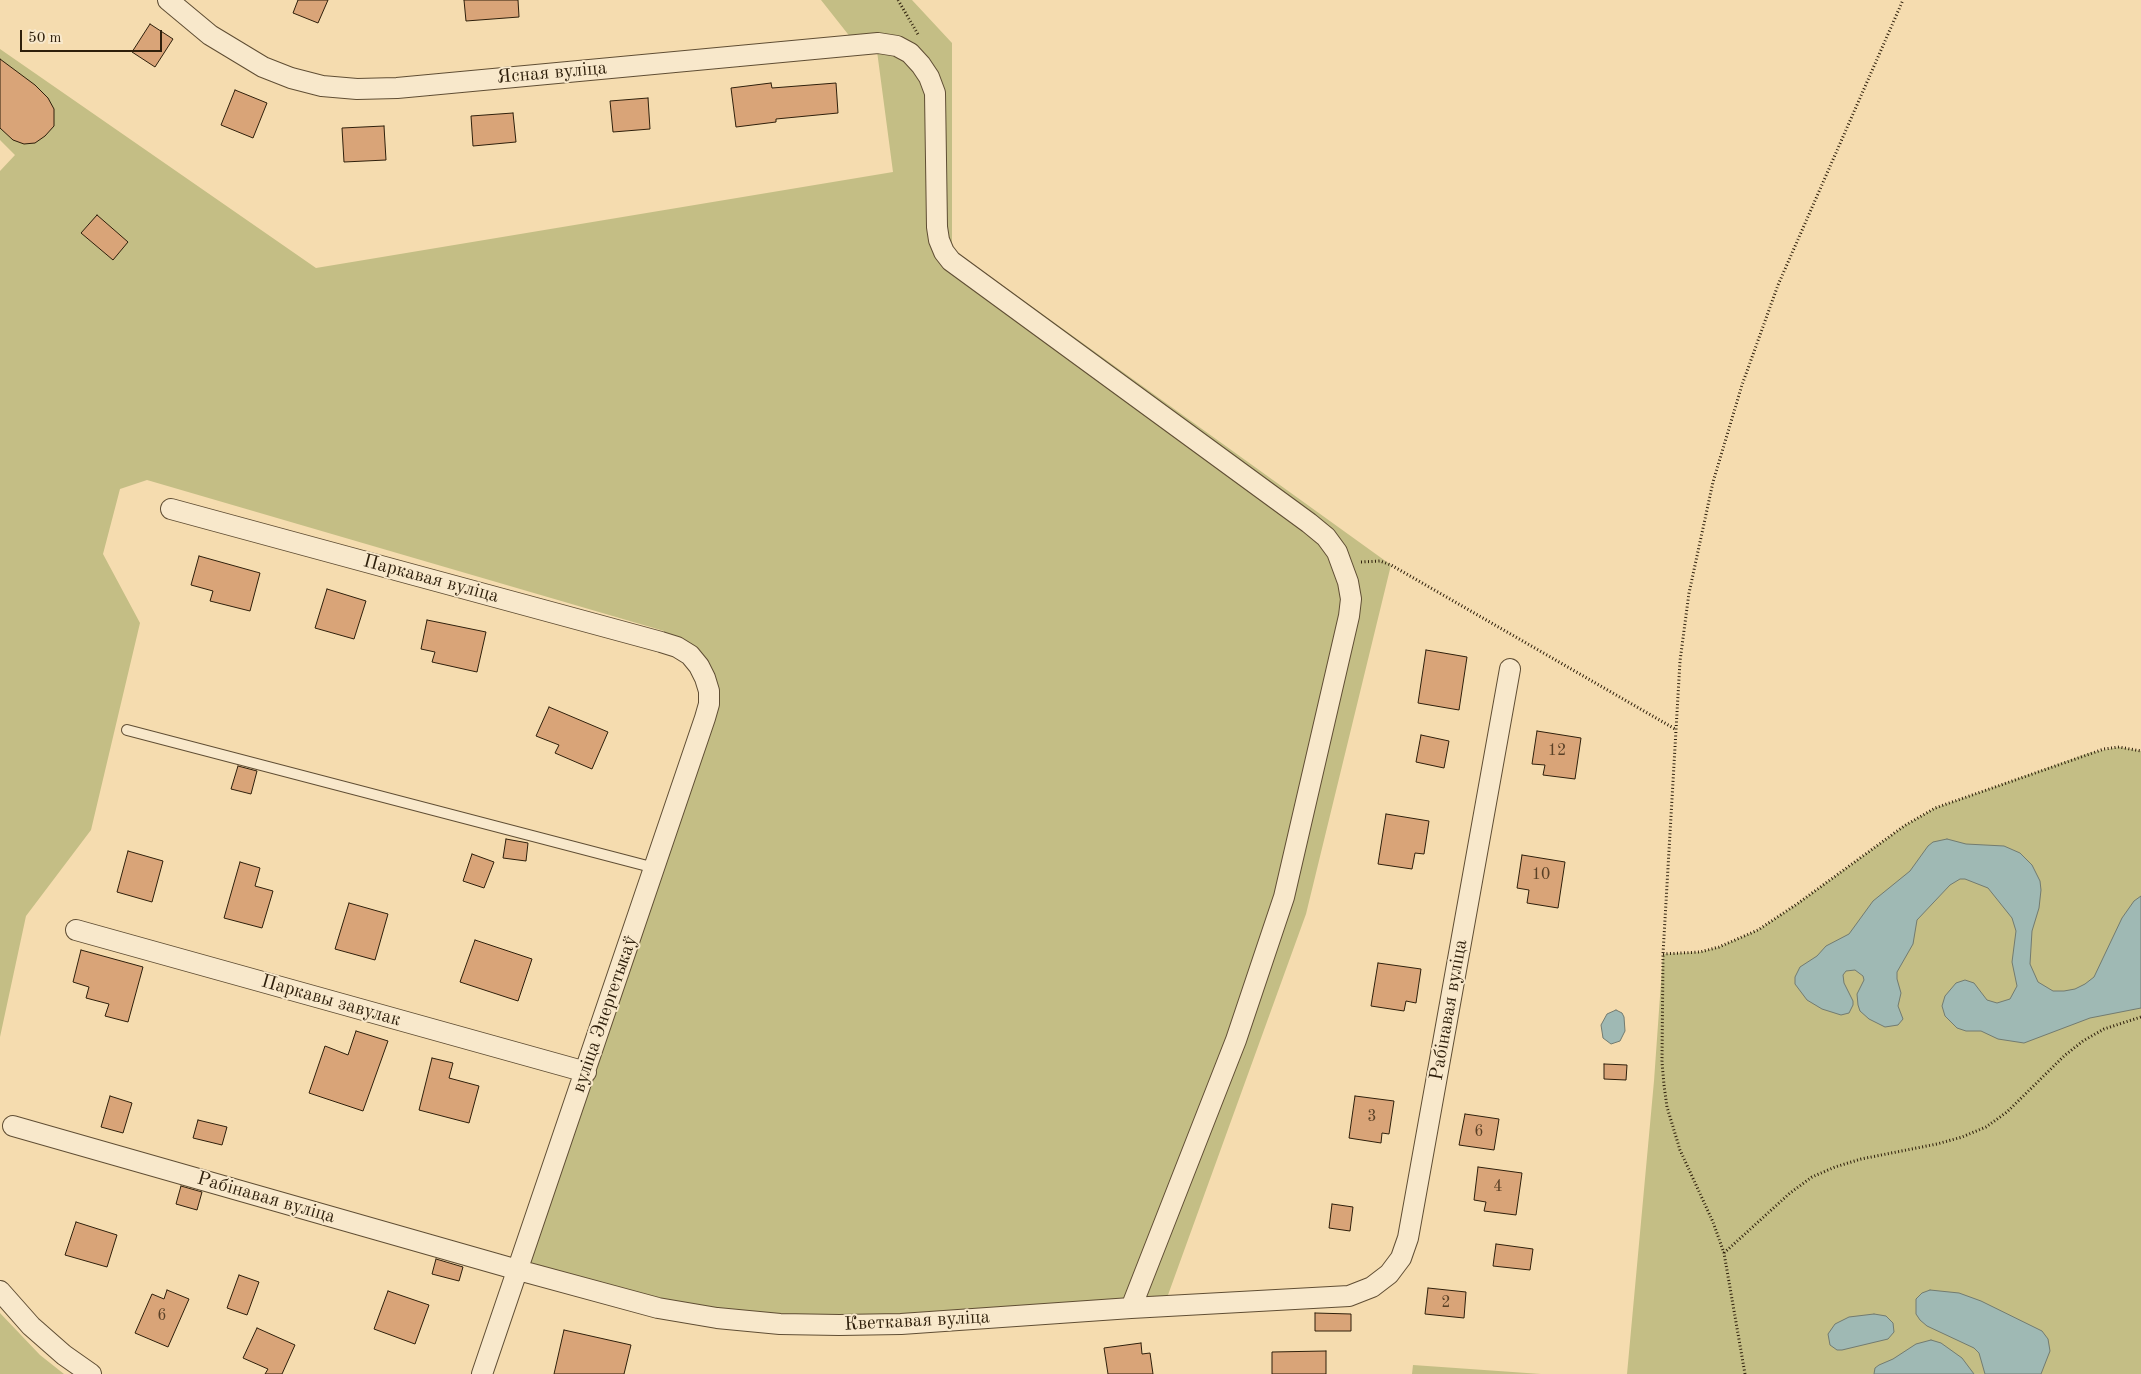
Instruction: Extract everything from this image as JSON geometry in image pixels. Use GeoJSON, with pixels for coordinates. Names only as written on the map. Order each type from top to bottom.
{"type":"FeatureCollection","features":[{"type":"Feature","properties":{"kind":"street","name":"Ясная вуліца"},"geometry":{"type":"LineString","coordinates":[[168,0],[210,35],[249,60],[291,78],[322,86],[357,89],[397,88],[878,43],[897,46],[910,53],[929,77],[935,93],[937,226],[939,240],[944,252],[951,261],[1309,523],[1326,537],[1337,552],[1344,567]]}},
{"type":"Feature","properties":{"kind":"street","name":"Паркавая вуліца"},"geometry":{"type":"LineString","coordinates":[[171,509],[661,642],[677,647],[690,655]]}},
{"type":"Feature","properties":{"kind":"street"},"geometry":{"type":"LineString","coordinates":[[1131,1308],[1236,1040],[1284,898],[1349,616],[1350,599],[1344,567]]}},
{"type":"Feature","properties":{"kind":"street","name":"вуліца Энергетыкаў"},"geometry":{"type":"LineString","coordinates":[[482,1374],[655,868],[708,704],[709,691],[705,678],[699,666],[690,655]]}},
{"type":"Feature","properties":{"kind":"street","name":"Рабінавая вуліца"},"geometry":{"type":"LineString","coordinates":[[1322,1298],[1349,1296],[1372,1287],[1389,1274],[1401,1258],[1408,1238],[1510,669]]}},
{"type":"Feature","properties":{"kind":"street","name":"Паркавы завулак"},"geometry":{"type":"LineString","coordinates":[[76,930],[586,1072]]}},
{"type":"Feature","properties":{"kind":"street","name":"Рабінавая вуліца"},"geometry":{"type":"LineString","coordinates":[[13,1126],[518,1270]]}},
{"type":"Feature","properties":{"kind":"street","name":"Кветкавая вуліца"},"geometry":{"type":"LineString","coordinates":[[518,1270],[658,1308],[717,1318],[780,1324],[901,1324],[1131,1308],[1322,1298]]}},
{"type":"Feature","properties":{"kind":"street"},"geometry":{"type":"LineString","coordinates":[[0,1291],[31,1326],[64,1355],[92,1374]]}},
{"type":"Feature","properties":{"kind":"lane"},"geometry":{"type":"LineString","coordinates":[[127,730],[655,868]]}},
{"type":"Feature","properties":{"kind":"path"},"geometry":{"type":"LineString","coordinates":[[1745,1374],[1724,1253],[1713,1222],[1680,1150],[1668,1107],[1662,1062],[1663,954],[1680,661],[1689,592],[1713,482],[1742,385],[1778,285],[1902,0]]}},
{"type":"Feature","properties":{"kind":"path"},"geometry":{"type":"LineString","coordinates":[[1344,567],[1368,561],[1380,561],[1391,565],[1675,729]]}},
{"type":"Feature","properties":{"kind":"path"},"geometry":{"type":"LineString","coordinates":[[1663,954],[1700,952],[1719,947],[1758,930],[1904,826],[1935,808],[2104,749],[2119,747],[2141,751]]}},
{"type":"Feature","properties":{"kind":"path"},"geometry":{"type":"LineString","coordinates":[[1724,1253],[1790,1193],[1812,1177],[1861,1159],[1937,1144],[1962,1137],[1986,1126],[2007,1112],[2064,1056],[2083,1041],[2104,1029],[2141,1017]]}},
{"type":"Feature","properties":{"kind":"shaded area"},"geometry":{"type":"Polygon","coordinates":[[[821,0],[912,0],[952,43],[952,249],[1391,565],[1306,914],[1164,1306],[780,1324],[518,1270],[705,718],[705,678],[661,642],[664,631],[147,480],[120,489],[103,554],[140,623],[91,830],[26,916],[0,1037],[0,171],[15,155],[0,140],[0,49],[316,268],[893,172],[875,36],[851,38],[821,0]]]}},
{"type":"Feature","properties":{"kind":"shaded area"},"geometry":{"type":"Polygon","coordinates":[[[2119,747],[2141,751],[2141,1374],[1627,1374],[1654,1081],[1663,954],[1700,952],[1719,947],[1758,930],[1904,826],[1935,808],[2089,753],[2119,747]]]}},
{"type":"Feature","properties":{"kind":"shaded area"},"geometry":{"type":"Polygon","coordinates":[[[0,1313],[40,1355],[64,1374],[0,1374],[0,1313]]]}},
{"type":"Feature","properties":{"kind":"shaded area"},"geometry":{"type":"Polygon","coordinates":[[[1413,1365],[1541,1374],[1412,1374],[1413,1365]]]}},
{"type":"Feature","properties":{"kind":"water"},"geometry":{"type":"Polygon","coordinates":[[[1947,839],[1966,844],[2004,846],[2020,853],[2032,865],[2040,881],[2041,890],[2039,908],[2032,931],[2030,964],[2038,982],[2053,991],[2075,989],[2094,977],[2122,918],[2134,901],[2141,896],[2141,1008],[2090,1018],[2024,1043],[1998,1039],[1981,1031],[1966,1031],[1957,1028],[1945,1016],[1942,1006],[1945,996],[1956,983],[1965,980],[1974,983],[1987,1000],[1997,1003],[2010,999],[2017,986],[2012,962],[2016,931],[2012,918],[1988,888],[1965,879],[1960,879],[1950,885],[1917,920],[1913,944],[1897,972],[1901,993],[1898,1006],[1903,1019],[1898,1025],[1885,1027],[1869,1019],[1860,1011],[1857,994],[1864,980],[1863,976],[1855,970],[1846,971],[1843,975],[1844,983],[1853,1001],[1849,1013],[1841,1015],[1822,1009],[1807,1000],[1795,984],[1795,977],[1800,967],[1817,956],[1826,946],[1849,934],[1873,901],[1910,871],[1928,846],[1933,842],[1947,839]]]}},
{"type":"Feature","properties":{"kind":"water"},"geometry":{"type":"Polygon","coordinates":[[[1616,1010],[1622,1013],[1624,1017],[1625,1031],[1620,1041],[1611,1044],[1603,1038],[1601,1025],[1607,1014],[1616,1010]]]}},
{"type":"Feature","properties":{"kind":"water"},"geometry":{"type":"Polygon","coordinates":[[[1930,1290],[1959,1293],[1981,1301],[2042,1331],[2048,1339],[2050,1351],[2041,1374],[1985,1374],[1979,1353],[1974,1348],[1927,1326],[1916,1314],[1916,1299],[1922,1293],[1930,1290]]]}},
{"type":"Feature","properties":{"kind":"water"},"geometry":{"type":"Polygon","coordinates":[[[1874,1314],[1886,1316],[1893,1323],[1894,1332],[1888,1339],[1842,1350],[1837,1350],[1830,1345],[1828,1334],[1835,1324],[1849,1317],[1874,1314]]]}},
{"type":"Feature","properties":{"kind":"water"},"geometry":{"type":"Polygon","coordinates":[[[1931,1340],[1941,1343],[1962,1358],[1974,1374],[1874,1374],[1875,1368],[1879,1365],[1893,1359],[1916,1344],[1931,1340]]]}},
{"type":"Feature","properties":{"kind":"building"},"geometry":{"type":"Polygon","coordinates":[[[298,0],[328,0],[318,23],[293,13],[298,0]]]}},
{"type":"Feature","properties":{"kind":"building"},"geometry":{"type":"Polygon","coordinates":[[[464,0],[518,0],[519,17],[466,21],[464,0]]]}},
{"type":"Feature","properties":{"kind":"building"},"geometry":{"type":"Polygon","coordinates":[[[150,24],[173,39],[155,67],[132,52],[150,24]]]}},
{"type":"Feature","properties":{"kind":"building"},"geometry":{"type":"Polygon","coordinates":[[[0,59],[35,85],[48,98],[54,109],[54,126],[35,143],[24,144],[13,140],[0,128],[0,59]]]}},
{"type":"Feature","properties":{"kind":"building"},"geometry":{"type":"Polygon","coordinates":[[[771,83],[772,88],[836,83],[838,113],[776,119],[776,122],[736,127],[731,88],[771,83]]]}},
{"type":"Feature","properties":{"kind":"building"},"geometry":{"type":"Polygon","coordinates":[[[235,90],[267,103],[253,138],[221,125],[235,90]]]}},
{"type":"Feature","properties":{"kind":"building"},"geometry":{"type":"Polygon","coordinates":[[[648,98],[650,129],[613,132],[610,101],[648,98]]]}},
{"type":"Feature","properties":{"kind":"building"},"geometry":{"type":"Polygon","coordinates":[[[513,113],[516,142],[473,146],[471,116],[513,113]]]}},
{"type":"Feature","properties":{"kind":"building"},"geometry":{"type":"Polygon","coordinates":[[[384,126],[386,160],[344,162],[342,128],[384,126]]]}},
{"type":"Feature","properties":{"kind":"building"},"geometry":{"type":"Polygon","coordinates":[[[97,215],[128,242],[113,260],[81,233],[97,215]]]}},
{"type":"Feature","properties":{"kind":"building"},"geometry":{"type":"Polygon","coordinates":[[[199,556],[260,573],[250,611],[210,601],[213,591],[191,585],[199,556]]]}},
{"type":"Feature","properties":{"kind":"building"},"geometry":{"type":"Polygon","coordinates":[[[327,589],[366,601],[354,639],[315,628],[327,589]]]}},
{"type":"Feature","properties":{"kind":"building"},"geometry":{"type":"Polygon","coordinates":[[[427,620],[486,632],[477,672],[432,662],[435,652],[421,649],[427,620]]]}},
{"type":"Feature","properties":{"kind":"building"},"geometry":{"type":"Polygon","coordinates":[[[1426,650],[1467,657],[1459,710],[1418,703],[1426,650]]]}},
{"type":"Feature","properties":{"kind":"building"},"geometry":{"type":"Polygon","coordinates":[[[549,707],[608,732],[592,769],[555,753],[559,745],[536,736],[549,707]]]}},
{"type":"Feature","properties":{"kind":"building"},"geometry":{"type":"Polygon","coordinates":[[[1537,731],[1581,738],[1575,779],[1543,775],[1545,765],[1532,764],[1537,731]]]}},
{"type":"Feature","properties":{"kind":"building"},"geometry":{"type":"Polygon","coordinates":[[[1421,735],[1449,741],[1444,768],[1416,762],[1421,735]]]}},
{"type":"Feature","properties":{"kind":"building"},"geometry":{"type":"Polygon","coordinates":[[[238,766],[257,771],[251,794],[231,789],[238,766]]]}},
{"type":"Feature","properties":{"kind":"building"},"geometry":{"type":"Polygon","coordinates":[[[1386,814],[1429,821],[1424,854],[1415,853],[1412,869],[1378,864],[1386,814]]]}},
{"type":"Feature","properties":{"kind":"building"},"geometry":{"type":"Polygon","coordinates":[[[506,839],[528,843],[526,861],[503,858],[506,839]]]}},
{"type":"Feature","properties":{"kind":"building"},"geometry":{"type":"Polygon","coordinates":[[[128,851],[163,861],[152,902],[117,892],[128,851]]]}},
{"type":"Feature","properties":{"kind":"building"},"geometry":{"type":"Polygon","coordinates":[[[472,854],[494,862],[484,888],[463,881],[472,854]]]}},
{"type":"Feature","properties":{"kind":"building"},"geometry":{"type":"Polygon","coordinates":[[[1522,855],[1565,862],[1558,908],[1527,903],[1529,890],[1517,888],[1522,855]]]}},
{"type":"Feature","properties":{"kind":"building"},"geometry":{"type":"Polygon","coordinates":[[[240,862],[260,868],[255,886],[273,891],[262,928],[224,918],[240,862]]]}},
{"type":"Feature","properties":{"kind":"building"},"geometry":{"type":"Polygon","coordinates":[[[349,903],[388,914],[375,960],[335,949],[349,903]]]}},
{"type":"Feature","properties":{"kind":"building"},"geometry":{"type":"Polygon","coordinates":[[[475,940],[532,959],[518,1001],[460,982],[475,940]]]}},
{"type":"Feature","properties":{"kind":"building"},"geometry":{"type":"Polygon","coordinates":[[[81,950],[143,967],[128,1022],[105,1016],[109,1004],[86,998],[89,987],[73,982],[81,950]]]}},
{"type":"Feature","properties":{"kind":"building"},"geometry":{"type":"Polygon","coordinates":[[[1378,963],[1421,969],[1416,1003],[1406,1001],[1404,1011],[1371,1006],[1378,963]]]}},
{"type":"Feature","properties":{"kind":"building"},"geometry":{"type":"Polygon","coordinates":[[[356,1031],[388,1041],[363,1111],[309,1093],[325,1046],[348,1055],[356,1031]]]}},
{"type":"Feature","properties":{"kind":"building"},"geometry":{"type":"Polygon","coordinates":[[[432,1058],[453,1063],[449,1078],[479,1086],[469,1123],[419,1110],[432,1058]]]}},
{"type":"Feature","properties":{"kind":"building"},"geometry":{"type":"Polygon","coordinates":[[[1604,1064],[1627,1065],[1626,1080],[1604,1079],[1604,1064]]]}},
{"type":"Feature","properties":{"kind":"building"},"geometry":{"type":"Polygon","coordinates":[[[110,1096],[132,1103],[123,1133],[101,1127],[110,1096]]]}},
{"type":"Feature","properties":{"kind":"building"},"geometry":{"type":"Polygon","coordinates":[[[1355,1096],[1394,1101],[1389,1134],[1382,1133],[1381,1143],[1349,1138],[1355,1096]]]}},
{"type":"Feature","properties":{"kind":"building"},"geometry":{"type":"Polygon","coordinates":[[[1465,1114],[1499,1119],[1494,1150],[1459,1145],[1465,1114]]]}},
{"type":"Feature","properties":{"kind":"building"},"geometry":{"type":"Polygon","coordinates":[[[198,1120],[227,1127],[222,1145],[193,1138],[198,1120]]]}},
{"type":"Feature","properties":{"kind":"building"},"geometry":{"type":"Polygon","coordinates":[[[1478,1167],[1522,1173],[1516,1215],[1484,1211],[1486,1202],[1474,1200],[1478,1167]]]}},
{"type":"Feature","properties":{"kind":"building"},"geometry":{"type":"Polygon","coordinates":[[[181,1186],[202,1192],[197,1210],[176,1204],[181,1186]]]}},
{"type":"Feature","properties":{"kind":"building"},"geometry":{"type":"Polygon","coordinates":[[[1332,1204],[1353,1207],[1350,1231],[1329,1228],[1332,1204]]]}},
{"type":"Feature","properties":{"kind":"building"},"geometry":{"type":"Polygon","coordinates":[[[76,1222],[117,1235],[107,1267],[65,1255],[76,1222]]]}},
{"type":"Feature","properties":{"kind":"building"},"geometry":{"type":"Polygon","coordinates":[[[1496,1244],[1533,1249],[1530,1270],[1493,1266],[1496,1244]]]}},
{"type":"Feature","properties":{"kind":"building"},"geometry":{"type":"Polygon","coordinates":[[[436,1259],[463,1267],[459,1281],[432,1274],[436,1259]]]}},
{"type":"Feature","properties":{"kind":"building"},"geometry":{"type":"Polygon","coordinates":[[[239,1275],[259,1282],[247,1315],[227,1308],[239,1275]]]}},
{"type":"Feature","properties":{"kind":"building"},"geometry":{"type":"Polygon","coordinates":[[[1428,1288],[1466,1292],[1464,1318],[1425,1314],[1428,1288]]]}},
{"type":"Feature","properties":{"kind":"building"},"geometry":{"type":"Polygon","coordinates":[[[167,1290],[189,1299],[168,1347],[135,1333],[152,1294],[164,1299],[167,1290]]]}},
{"type":"Feature","properties":{"kind":"building"},"geometry":{"type":"Polygon","coordinates":[[[388,1291],[429,1305],[415,1344],[374,1329],[388,1291]]]}},
{"type":"Feature","properties":{"kind":"building"},"geometry":{"type":"Polygon","coordinates":[[[1315,1313],[1351,1314],[1351,1331],[1315,1331],[1315,1313]]]}},
{"type":"Feature","properties":{"kind":"building"},"geometry":{"type":"Polygon","coordinates":[[[257,1328],[295,1345],[282,1374],[265,1374],[268,1369],[243,1358],[257,1328]]]}},
{"type":"Feature","properties":{"kind":"building"},"geometry":{"type":"Polygon","coordinates":[[[564,1330],[631,1345],[624,1374],[554,1374],[564,1330]]]}},
{"type":"Feature","properties":{"kind":"building"},"geometry":{"type":"Polygon","coordinates":[[[1141,1343],[1142,1354],[1150,1353],[1153,1374],[1108,1374],[1104,1348],[1141,1343]]]}},
{"type":"Feature","properties":{"kind":"building"},"geometry":{"type":"Polygon","coordinates":[[[1326,1351],[1326,1374],[1272,1374],[1272,1352],[1326,1351]]]}}]}
